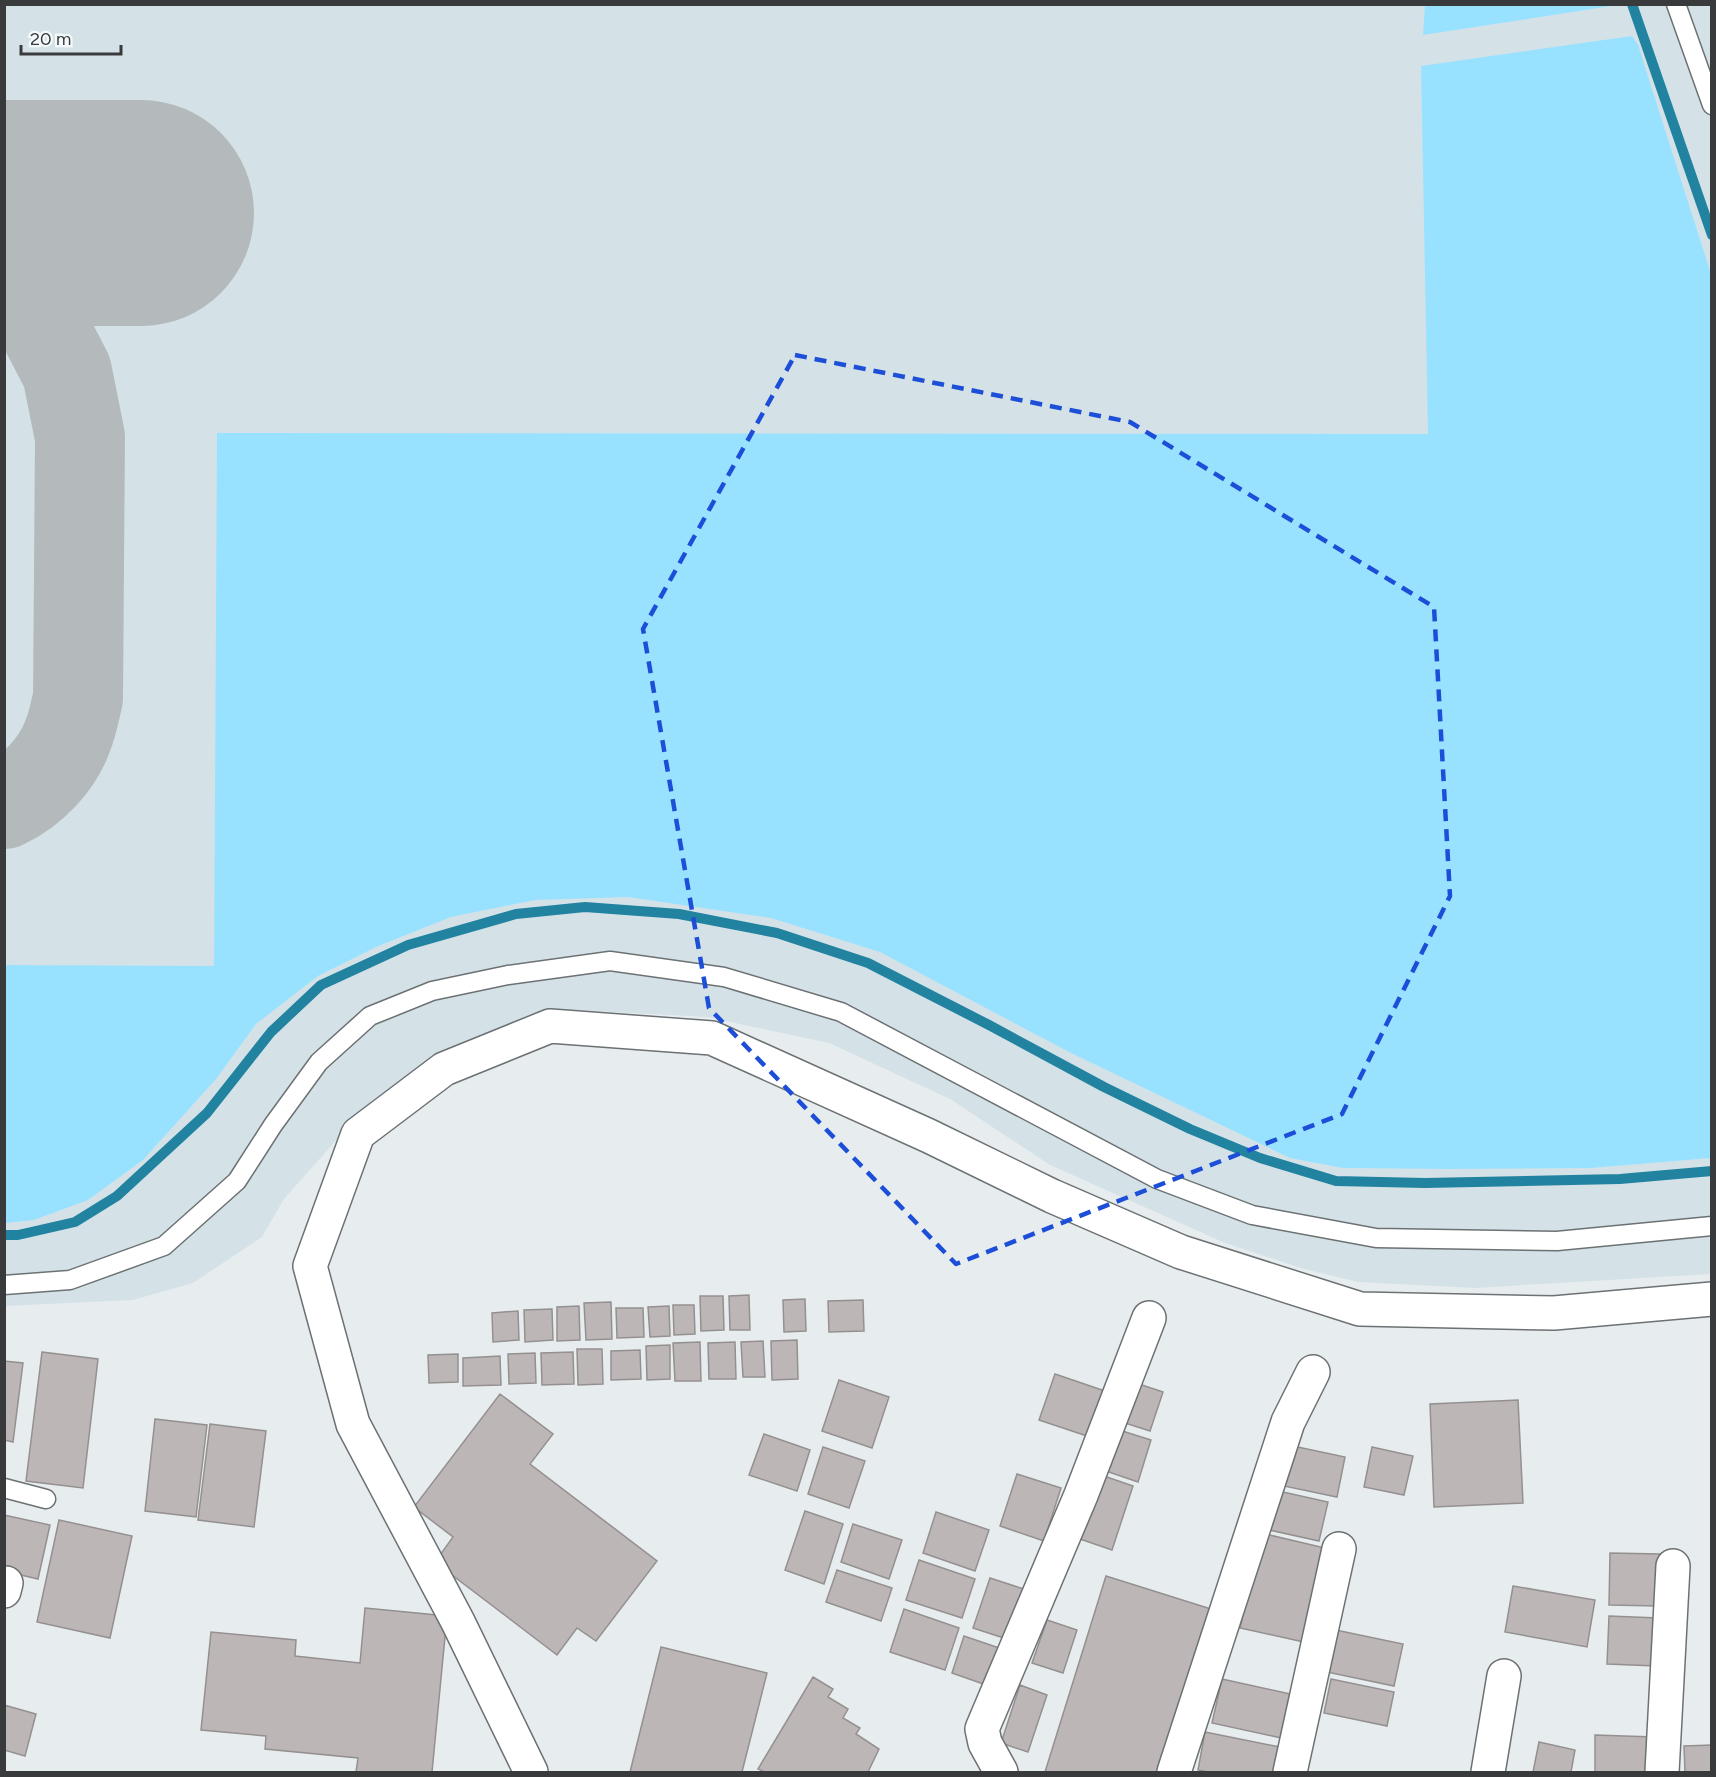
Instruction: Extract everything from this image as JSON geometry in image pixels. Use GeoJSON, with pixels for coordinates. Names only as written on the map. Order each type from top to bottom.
{"type":"FeatureCollection","features":[{"type":"Feature","properties":{"kind":"street"},"geometry":{"type":"LineString","coordinates":[[531,1773],[458,1622],[353,1424],[310,1266],[358,1134],[444,1069],[550,1026],[712,1038],[929,1136],[1052,1196],[1181,1251],[1360,1309],[1554,1313],[1712,1299]]}},
{"type":"Feature","properties":{"kind":"street"},"geometry":{"type":"LineString","coordinates":[[1001,1773],[985,1743],[982,1730],[986,1716],[1001,1686],[1077,1506],[1149,1318]]}},
{"type":"Feature","properties":{"kind":"street"},"geometry":{"type":"LineString","coordinates":[[1174,1773],[1288,1422],[1313,1372]]}},
{"type":"Feature","properties":{"kind":"street"},"geometry":{"type":"LineString","coordinates":[[1290,1773],[1339,1549]]}},
{"type":"Feature","properties":{"kind":"street"},"geometry":{"type":"LineString","coordinates":[[1662,1773],[1673,1566]]}},
{"type":"Feature","properties":{"kind":"street"},"geometry":{"type":"LineString","coordinates":[[1488,1773],[1504,1676]]}},
{"type":"Feature","properties":{"kind":"lane"},"geometry":{"type":"LineString","coordinates":[[1676,4],[1712,105]]}},
{"type":"Feature","properties":{"kind":"lane"},"geometry":{"type":"LineString","coordinates":[[4,1285],[70,1280],[164,1246],[237,1181],[273,1125],[319,1062],[370,1016],[432,991],[508,975],[610,961],[724,977],[841,1012],[1157,1179],[1252,1215],[1376,1238],[1557,1241],[1712,1226]]}},
{"type":"Feature","properties":{"kind":"lane"},"geometry":{"type":"LineString","coordinates":[[4,1488],[46,1499]]}},
{"type":"Feature","properties":{"kind":"highlighted area"},"geometry":{"type":"Polygon","coordinates":[[[795,355],[1130,422],[1434,607],[1450,896],[1342,1114],[956,1264],[709,1008],[643,629],[795,355]]]}},
{"type":"Feature","properties":{"kind":"shaded area"},"geometry":{"type":"Polygon","coordinates":[[[1618,4],[1423,35],[1425,5],[1618,4]]]}},
{"type":"Feature","properties":{"kind":"shaded area"},"geometry":{"type":"Polygon","coordinates":[[[5,5],[1711,5],[1711,1274],[1475,1288],[1358,1282],[1304,1269],[1225,1243],[1050,1165],[950,1099],[829,1043],[707,1017],[573,1010],[456,1047],[372,1100],[284,1199],[262,1237],[193,1283],[133,1300],[5,1306],[5,5]]]}},
{"type":"Feature","properties":{"kind":"shaded area"},"geometry":{"type":"Polygon","coordinates":[[[1632,36],[1638,45],[1711,274],[1711,1158],[1591,1168],[1449,1169],[1343,1168],[1290,1158],[1071,1053],[880,952],[771,918],[628,897],[535,900],[451,917],[376,947],[318,976],[256,1024],[216,1079],[143,1160],[88,1200],[34,1220],[5,1223],[5,965],[214,966],[217,433],[1428,434],[1421,66],[1632,36]]]}},
{"type":"Feature","properties":{"kind":"building"},"geometry":{"type":"Polygon","coordinates":[[[749,1295],[750,1330],[730,1330],[729,1296],[749,1295]]]}},
{"type":"Feature","properties":{"kind":"building"},"geometry":{"type":"Polygon","coordinates":[[[700,1296],[723,1296],[724,1330],[701,1331],[700,1296]]]}},
{"type":"Feature","properties":{"kind":"building"},"geometry":{"type":"Polygon","coordinates":[[[805,1299],[806,1331],[784,1332],[783,1300],[805,1299]]]}},
{"type":"Feature","properties":{"kind":"building"},"geometry":{"type":"Polygon","coordinates":[[[863,1300],[864,1331],[829,1332],[828,1301],[863,1300]]]}},
{"type":"Feature","properties":{"kind":"building"},"geometry":{"type":"Polygon","coordinates":[[[611,1302],[612,1339],[586,1340],[584,1303],[611,1302]]]}},
{"type":"Feature","properties":{"kind":"building"},"geometry":{"type":"Polygon","coordinates":[[[673,1305],[694,1305],[695,1334],[674,1335],[673,1305]]]}},
{"type":"Feature","properties":{"kind":"building"},"geometry":{"type":"Polygon","coordinates":[[[579,1306],[580,1340],[557,1341],[557,1307],[579,1306]]]}},
{"type":"Feature","properties":{"kind":"building"},"geometry":{"type":"Polygon","coordinates":[[[669,1306],[670,1336],[650,1337],[648,1307],[669,1306]]]}},
{"type":"Feature","properties":{"kind":"building"},"geometry":{"type":"Polygon","coordinates":[[[616,1308],[643,1308],[644,1337],[617,1338],[616,1308]]]}},
{"type":"Feature","properties":{"kind":"building"},"geometry":{"type":"Polygon","coordinates":[[[552,1309],[553,1340],[525,1342],[524,1310],[552,1309]]]}},
{"type":"Feature","properties":{"kind":"building"},"geometry":{"type":"Polygon","coordinates":[[[518,1311],[519,1340],[493,1342],[492,1313],[518,1311]]]}},
{"type":"Feature","properties":{"kind":"building"},"geometry":{"type":"Polygon","coordinates":[[[797,1340],[798,1379],[772,1380],[771,1341],[797,1340]]]}},
{"type":"Feature","properties":{"kind":"building"},"geometry":{"type":"Polygon","coordinates":[[[763,1341],[765,1377],[743,1377],[741,1342],[763,1341]]]}},
{"type":"Feature","properties":{"kind":"building"},"geometry":{"type":"Polygon","coordinates":[[[700,1342],[701,1381],[675,1381],[673,1343],[700,1342]]]}},
{"type":"Feature","properties":{"kind":"building"},"geometry":{"type":"Polygon","coordinates":[[[735,1342],[736,1379],[709,1379],[708,1343],[735,1342]]]}},
{"type":"Feature","properties":{"kind":"building"},"geometry":{"type":"Polygon","coordinates":[[[670,1345],[670,1379],[647,1380],[646,1346],[670,1345]]]}},
{"type":"Feature","properties":{"kind":"building"},"geometry":{"type":"Polygon","coordinates":[[[577,1349],[602,1349],[603,1384],[578,1385],[577,1349]]]}},
{"type":"Feature","properties":{"kind":"building"},"geometry":{"type":"Polygon","coordinates":[[[640,1350],[641,1379],[611,1380],[611,1351],[640,1350]]]}},
{"type":"Feature","properties":{"kind":"building"},"geometry":{"type":"Polygon","coordinates":[[[42,1352],[98,1359],[83,1488],[26,1481],[42,1352]]]}},
{"type":"Feature","properties":{"kind":"building"},"geometry":{"type":"Polygon","coordinates":[[[573,1352],[574,1384],[542,1385],[541,1353],[573,1352]]]}},
{"type":"Feature","properties":{"kind":"building"},"geometry":{"type":"Polygon","coordinates":[[[535,1353],[536,1383],[509,1384],[508,1354],[535,1353]]]}},
{"type":"Feature","properties":{"kind":"building"},"geometry":{"type":"Polygon","coordinates":[[[458,1354],[458,1382],[429,1383],[428,1355],[458,1354]]]}},
{"type":"Feature","properties":{"kind":"building"},"geometry":{"type":"Polygon","coordinates":[[[500,1356],[501,1385],[463,1386],[463,1358],[500,1356]]]}},
{"type":"Feature","properties":{"kind":"building"},"geometry":{"type":"Polygon","coordinates":[[[4,1361],[23,1363],[13,1442],[4,1440],[4,1361]]]}},
{"type":"Feature","properties":{"kind":"building"},"geometry":{"type":"Polygon","coordinates":[[[1055,1374],[1105,1391],[1090,1437],[1039,1420],[1055,1374]]]}},
{"type":"Feature","properties":{"kind":"building"},"geometry":{"type":"Polygon","coordinates":[[[839,1380],[889,1397],[872,1448],[822,1431],[839,1380]]]}},
{"type":"Feature","properties":{"kind":"building"},"geometry":{"type":"Polygon","coordinates":[[[1136,1383],[1163,1392],[1150,1431],[1122,1422],[1136,1383]]]}},
{"type":"Feature","properties":{"kind":"building"},"geometry":{"type":"Polygon","coordinates":[[[500,1394],[553,1434],[530,1464],[657,1561],[596,1641],[577,1628],[557,1655],[435,1562],[453,1537],[414,1507],[500,1394]]]}},
{"type":"Feature","properties":{"kind":"building"},"geometry":{"type":"Polygon","coordinates":[[[1518,1400],[1523,1503],[1434,1507],[1430,1404],[1518,1400]]]}},
{"type":"Feature","properties":{"kind":"building"},"geometry":{"type":"Polygon","coordinates":[[[155,1419],[207,1425],[196,1517],[145,1511],[155,1419]]]}},
{"type":"Feature","properties":{"kind":"building"},"geometry":{"type":"Polygon","coordinates":[[[210,1424],[266,1431],[254,1527],[198,1520],[210,1424]]]}},
{"type":"Feature","properties":{"kind":"building"},"geometry":{"type":"Polygon","coordinates":[[[1116,1429],[1151,1440],[1138,1482],[1103,1470],[1116,1429]]]}},
{"type":"Feature","properties":{"kind":"building"},"geometry":{"type":"Polygon","coordinates":[[[764,1434],[810,1450],[797,1491],[749,1475],[764,1434]]]}},
{"type":"Feature","properties":{"kind":"building"},"geometry":{"type":"Polygon","coordinates":[[[1293,1446],[1345,1457],[1337,1497],[1284,1486],[1293,1446]]]}},
{"type":"Feature","properties":{"kind":"building"},"geometry":{"type":"Polygon","coordinates":[[[823,1447],[865,1461],[849,1508],[808,1494],[823,1447]]]}},
{"type":"Feature","properties":{"kind":"building"},"geometry":{"type":"Polygon","coordinates":[[[1372,1447],[1413,1456],[1404,1495],[1364,1487],[1372,1447]]]}},
{"type":"Feature","properties":{"kind":"building"},"geometry":{"type":"Polygon","coordinates":[[[1017,1474],[1061,1488],[1044,1541],[1000,1526],[1017,1474]]]}},
{"type":"Feature","properties":{"kind":"building"},"geometry":{"type":"Polygon","coordinates":[[[1101,1475],[1133,1486],[1112,1550],[1080,1539],[1101,1475]]]}},
{"type":"Feature","properties":{"kind":"building"},"geometry":{"type":"Polygon","coordinates":[[[1274,1490],[1328,1502],[1319,1541],[1265,1529],[1274,1490]]]}},
{"type":"Feature","properties":{"kind":"building"},"geometry":{"type":"Polygon","coordinates":[[[805,1511],[843,1524],[824,1584],[785,1570],[805,1511]]]}},
{"type":"Feature","properties":{"kind":"building"},"geometry":{"type":"Polygon","coordinates":[[[936,1512],[989,1530],[975,1571],[923,1553],[936,1512]]]}},
{"type":"Feature","properties":{"kind":"building"},"geometry":{"type":"Polygon","coordinates":[[[4,1515],[50,1525],[38,1579],[4,1571],[4,1515]]]}},
{"type":"Feature","properties":{"kind":"building"},"geometry":{"type":"Polygon","coordinates":[[[59,1520],[132,1536],[110,1638],[37,1622],[59,1520]]]}},
{"type":"Feature","properties":{"kind":"building"},"geometry":{"type":"Polygon","coordinates":[[[853,1524],[902,1540],[889,1579],[841,1562],[853,1524]]]}},
{"type":"Feature","properties":{"kind":"building"},"geometry":{"type":"Polygon","coordinates":[[[1261,1533],[1325,1548],[1304,1642],[1240,1628],[1261,1533]]]}},
{"type":"Feature","properties":{"kind":"building"},"geometry":{"type":"Polygon","coordinates":[[[1610,1553],[1660,1554],[1658,1606],[1609,1605],[1610,1553]]]}},
{"type":"Feature","properties":{"kind":"building"},"geometry":{"type":"Polygon","coordinates":[[[919,1560],[975,1579],[962,1618],[906,1600],[919,1560]]]}},
{"type":"Feature","properties":{"kind":"building"},"geometry":{"type":"Polygon","coordinates":[[[837,1570],[892,1588],[881,1621],[826,1602],[837,1570]]]}},
{"type":"Feature","properties":{"kind":"building"},"geometry":{"type":"Polygon","coordinates":[[[1106,1576],[1211,1609],[1160,1772],[1045,1772],[1106,1576]]]}},
{"type":"Feature","properties":{"kind":"building"},"geometry":{"type":"Polygon","coordinates":[[[990,1578],[1030,1591],[1013,1641],[973,1628],[990,1578]]]}},
{"type":"Feature","properties":{"kind":"building"},"geometry":{"type":"Polygon","coordinates":[[[1513,1586],[1595,1600],[1587,1647],[1505,1632],[1513,1586]]]}},
{"type":"Feature","properties":{"kind":"building"},"geometry":{"type":"Polygon","coordinates":[[[365,1608],[447,1616],[432,1772],[356,1772],[358,1758],[265,1749],[266,1736],[201,1730],[211,1632],[296,1640],[295,1656],[360,1663],[365,1608]]]}},
{"type":"Feature","properties":{"kind":"building"},"geometry":{"type":"Polygon","coordinates":[[[904,1609],[959,1628],[945,1670],[890,1652],[904,1609]]]}},
{"type":"Feature","properties":{"kind":"building"},"geometry":{"type":"Polygon","coordinates":[[[1609,1616],[1658,1618],[1656,1666],[1607,1664],[1609,1616]]]}},
{"type":"Feature","properties":{"kind":"building"},"geometry":{"type":"Polygon","coordinates":[[[1047,1620],[1077,1630],[1063,1673],[1032,1663],[1047,1620]]]}},
{"type":"Feature","properties":{"kind":"building"},"geometry":{"type":"Polygon","coordinates":[[[1331,1629],[1403,1644],[1394,1686],[1322,1671],[1331,1629]]]}},
{"type":"Feature","properties":{"kind":"building"},"geometry":{"type":"Polygon","coordinates":[[[964,1636],[1005,1650],[992,1687],[952,1673],[964,1636]]]}},
{"type":"Feature","properties":{"kind":"building"},"geometry":{"type":"Polygon","coordinates":[[[661,1647],[767,1673],[742,1772],[630,1772],[661,1647]]]}},
{"type":"Feature","properties":{"kind":"building"},"geometry":{"type":"Polygon","coordinates":[[[813,1677],[833,1689],[828,1697],[848,1709],[843,1718],[860,1728],[856,1734],[879,1749],[868,1772],[765,1772],[758,1769],[813,1677]]]}},
{"type":"Feature","properties":{"kind":"building"},"geometry":{"type":"Polygon","coordinates":[[[1222,1679],[1295,1695],[1286,1739],[1212,1723],[1222,1679]]]}},
{"type":"Feature","properties":{"kind":"building"},"geometry":{"type":"Polygon","coordinates":[[[1331,1679],[1394,1692],[1387,1726],[1324,1713],[1331,1679]]]}},
{"type":"Feature","properties":{"kind":"building"},"geometry":{"type":"Polygon","coordinates":[[[1020,1685],[1047,1695],[1028,1752],[1001,1743],[1020,1685]]]}},
{"type":"Feature","properties":{"kind":"building"},"geometry":{"type":"Polygon","coordinates":[[[4,1705],[36,1714],[25,1756],[4,1750],[4,1705]]]}},
{"type":"Feature","properties":{"kind":"building"},"geometry":{"type":"Polygon","coordinates":[[[1205,1732],[1285,1748],[1280,1772],[1198,1770],[1205,1732]]]}},
{"type":"Feature","properties":{"kind":"building"},"geometry":{"type":"Polygon","coordinates":[[[1595,1735],[1654,1737],[1653,1772],[1595,1772],[1595,1735]]]}},
{"type":"Feature","properties":{"kind":"building"},"geometry":{"type":"Polygon","coordinates":[[[1539,1742],[1575,1750],[1571,1772],[1533,1772],[1539,1742]]]}},
{"type":"Feature","properties":{"kind":"building"},"geometry":{"type":"Polygon","coordinates":[[[1712,1745],[1712,1772],[1685,1772],[1684,1746],[1712,1745]]]}},
{"type":"Feature","properties":{"kind":"waterway"},"geometry":{"type":"LineString","coordinates":[[1632,4],[1712,235]]}},
{"type":"Feature","properties":{"kind":"waterway"},"geometry":{"type":"LineString","coordinates":[[4,1235],[18,1235],[75,1222],[117,1196],[207,1113],[271,1032],[321,985],[408,945],[516,914],[585,907],[679,914],[777,933],[868,963],[1104,1087],[1190,1129],[1260,1158],[1336,1181],[1425,1183],[1620,1179],[1712,1171]]}},
{"type":"Feature","properties":{"kind":"taxiway"},"geometry":{"type":"LineString","coordinates":[[4,283],[37,314],[67,372],[80,437],[78,698],[70,730],[58,756],[43,776],[24,792],[4,804]]}},
{"type":"Feature","properties":{"kind":"runway"},"geometry":{"type":"LineString","coordinates":[[4,213],[141,213]]}}]}
